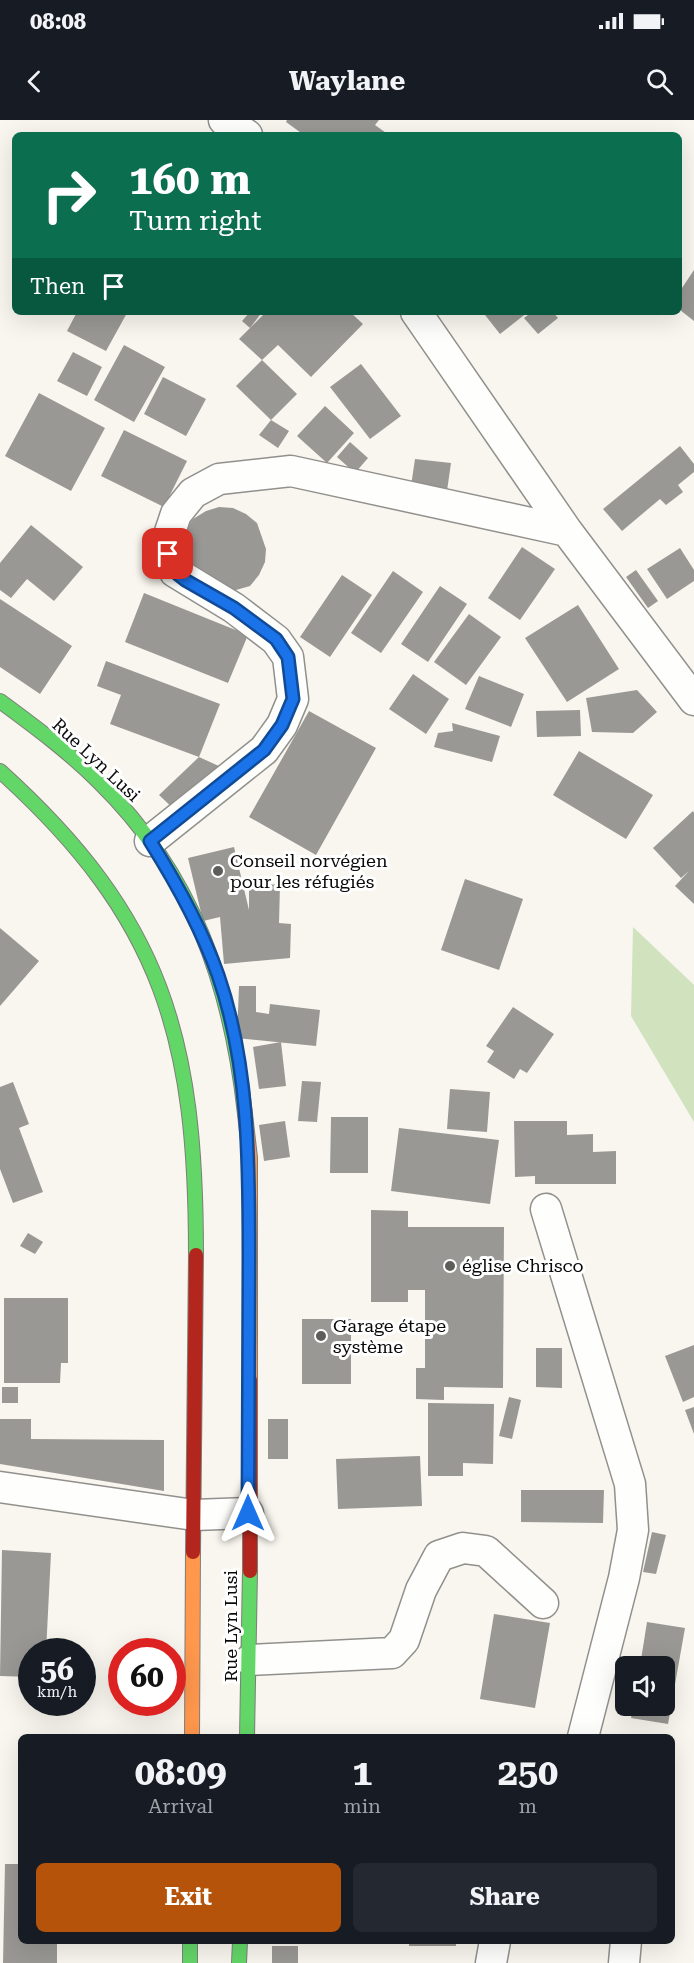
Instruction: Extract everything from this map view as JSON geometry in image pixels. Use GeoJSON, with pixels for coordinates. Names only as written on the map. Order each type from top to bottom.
{"type":"FeatureCollection","features":[{"type":"Feature","properties":{"kind":"main road","name":"Rue Lyn Lusi"},"geometry":{"type":"LineString","coordinates":[[0,701],[61,747],[112,795],[150,841],[182,892],[218,976],[229,1013],[242,1088],[250,1158],[248,1513],[250,1660],[247,1734]]}},
{"type":"Feature","properties":{"kind":"main road","name":"Rue Lyn Lusi"},"geometry":{"type":"LineString","coordinates":[[0,771],[60,829],[122,910],[148,956],[172,1023],[186,1091],[196,1192],[192,1734]]}},
{"type":"Feature","properties":{"kind":"main road"},"geometry":{"type":"LineString","coordinates":[[190,1944],[190,1963]]}},
{"type":"Feature","properties":{"kind":"main road"},"geometry":{"type":"LineString","coordinates":[[239,1963],[240,1944]]}},
{"type":"Feature","properties":{"kind":"street"},"geometry":{"type":"LineString","coordinates":[[224,120],[242,132]]}},
{"type":"Feature","properties":{"kind":"street"},"geometry":{"type":"LineString","coordinates":[[418,315],[567,531],[694,700]]}},
{"type":"Feature","properties":{"kind":"street"},"geometry":{"type":"LineString","coordinates":[[150,841],[264,750],[282,725],[293,699],[288,657],[276,639],[234,608],[175,572],[168,554],[169,535],[176,514],[193,493],[219,479],[291,471],[567,531]]}},
{"type":"Feature","properties":{"kind":"street"},"geometry":{"type":"LineString","coordinates":[[546,1209],[630,1484],[633,1530],[624,1578],[583,1734]]}},
{"type":"Feature","properties":{"kind":"street"},"geometry":{"type":"LineString","coordinates":[[0,1487],[194,1515],[248,1513]]}},
{"type":"Feature","properties":{"kind":"street"},"geometry":{"type":"LineString","coordinates":[[250,1660],[392,1653],[404,1640],[421,1590],[439,1556],[463,1548],[486,1551],[543,1603]]}},
{"type":"Feature","properties":{"kind":"street"},"geometry":{"type":"LineString","coordinates":[[491,1963],[494,1944]]}},
{"type":"Feature","properties":{"kind":"street"},"geometry":{"type":"LineString","coordinates":[[624,1963],[626,1944]]}},
{"type":"Feature","properties":{"kind":"green space"},"geometry":{"type":"Polygon","coordinates":[[[633,927],[694,985],[694,1122],[631,1016],[633,927]]]}},
{"type":"Feature","properties":{"kind":"building"},"geometry":{"type":"Polygon","coordinates":[[[287,120],[379,120],[375,125],[385,132],[300,132],[286,122],[287,120]]]}},
{"type":"Feature","properties":{"kind":"building"},"geometry":{"type":"Polygon","coordinates":[[[694,270],[694,321],[682,312],[682,288],[694,270]]]}},
{"type":"Feature","properties":{"kind":"building"},"geometry":{"type":"Polygon","coordinates":[[[75,315],[126,315],[106,351],[67,331],[75,315]]]}},
{"type":"Feature","properties":{"kind":"building"},"geometry":{"type":"Polygon","coordinates":[[[247,315],[260,315],[250,328],[242,321],[247,315]]]}},
{"type":"Feature","properties":{"kind":"building"},"geometry":{"type":"Polygon","coordinates":[[[263,315],[353,315],[363,324],[311,377],[278,345],[262,360],[239,339],[263,315]]]}},
{"type":"Feature","properties":{"kind":"building"},"geometry":{"type":"Polygon","coordinates":[[[485,315],[524,315],[500,334],[485,315]]]}},
{"type":"Feature","properties":{"kind":"building"},"geometry":{"type":"Polygon","coordinates":[[[528,315],[556,315],[558,318],[538,334],[524,318],[528,315]]]}},
{"type":"Feature","properties":{"kind":"building"},"geometry":{"type":"Polygon","coordinates":[[[124,345],[165,367],[134,422],[94,400],[124,345]]]}},
{"type":"Feature","properties":{"kind":"building"},"geometry":{"type":"Polygon","coordinates":[[[73,352],[102,367],[87,396],[57,381],[73,352]]]}},
{"type":"Feature","properties":{"kind":"building"},"geometry":{"type":"Polygon","coordinates":[[[262,360],[297,394],[271,420],[236,386],[262,360]]]}},
{"type":"Feature","properties":{"kind":"building"},"geometry":{"type":"Polygon","coordinates":[[[361,364],[401,416],[370,439],[330,387],[361,364]]]}},
{"type":"Feature","properties":{"kind":"building"},"geometry":{"type":"Polygon","coordinates":[[[163,377],[206,399],[186,436],[144,414],[163,377]]]}},
{"type":"Feature","properties":{"kind":"building"},"geometry":{"type":"Polygon","coordinates":[[[39,393],[105,428],[71,491],[5,456],[39,393]]]}},
{"type":"Feature","properties":{"kind":"building"},"geometry":{"type":"Polygon","coordinates":[[[325,406],[354,433],[327,463],[297,436],[325,406]]]}},
{"type":"Feature","properties":{"kind":"building"},"geometry":{"type":"Polygon","coordinates":[[[271,420],[289,431],[278,448],[259,435],[271,420]]]}},
{"type":"Feature","properties":{"kind":"building"},"geometry":{"type":"Polygon","coordinates":[[[124,430],[187,461],[164,507],[101,476],[124,430]]]}},
{"type":"Feature","properties":{"kind":"building"},"geometry":{"type":"Polygon","coordinates":[[[350,442],[368,458],[355,473],[337,457],[350,442]]]}},
{"type":"Feature","properties":{"kind":"building"},"geometry":{"type":"Polygon","coordinates":[[[680,446],[694,464],[694,472],[678,485],[683,492],[666,505],[660,499],[622,531],[603,509],[680,446]]]}},
{"type":"Feature","properties":{"kind":"building"},"geometry":{"type":"Polygon","coordinates":[[[415,459],[451,463],[447,491],[411,486],[415,459]]]}},
{"type":"Feature","properties":{"kind":"building"},"geometry":{"type":"Polygon","coordinates":[[[219,507],[233,508],[246,514],[257,523],[266,549],[265,562],[259,575],[250,586],[222,594],[180,559],[184,531],[193,519],[206,511],[219,507]]]}},
{"type":"Feature","properties":{"kind":"building"},"geometry":{"type":"Polygon","coordinates":[[[31,525],[83,567],[54,601],[27,579],[11,598],[0,590],[0,563],[31,525]]]}},
{"type":"Feature","properties":{"kind":"building"},"geometry":{"type":"Polygon","coordinates":[[[522,547],[555,569],[520,620],[488,598],[522,547]]]}},
{"type":"Feature","properties":{"kind":"building"},"geometry":{"type":"Polygon","coordinates":[[[680,548],[694,570],[694,581],[667,599],[647,569],[680,548]]]}},
{"type":"Feature","properties":{"kind":"building"},"geometry":{"type":"Polygon","coordinates":[[[636,570],[658,601],[648,608],[626,577],[636,570]]]}},
{"type":"Feature","properties":{"kind":"building"},"geometry":{"type":"Polygon","coordinates":[[[393,571],[423,592],[381,653],[351,633],[393,571]]]}},
{"type":"Feature","properties":{"kind":"building"},"geometry":{"type":"Polygon","coordinates":[[[342,575],[372,595],[330,657],[300,637],[342,575]]]}},
{"type":"Feature","properties":{"kind":"building"},"geometry":{"type":"Polygon","coordinates":[[[440,586],[467,604],[428,662],[401,644],[440,586]]]}},
{"type":"Feature","properties":{"kind":"building"},"geometry":{"type":"Polygon","coordinates":[[[144,593],[248,635],[228,683],[125,642],[144,593]]]}},
{"type":"Feature","properties":{"kind":"building"},"geometry":{"type":"Polygon","coordinates":[[[0,599],[72,646],[40,694],[0,667],[0,599]]]}},
{"type":"Feature","properties":{"kind":"building"},"geometry":{"type":"Polygon","coordinates":[[[578,605],[619,669],[567,702],[525,638],[578,605]]]}},
{"type":"Feature","properties":{"kind":"building"},"geometry":{"type":"Polygon","coordinates":[[[469,614],[501,637],[466,685],[434,662],[469,614]]]}},
{"type":"Feature","properties":{"kind":"building"},"geometry":{"type":"Polygon","coordinates":[[[106,661],[220,704],[199,757],[110,724],[121,695],[97,686],[106,661]]]}},
{"type":"Feature","properties":{"kind":"building"},"geometry":{"type":"Polygon","coordinates":[[[413,674],[449,699],[426,734],[389,709],[413,674]]]}},
{"type":"Feature","properties":{"kind":"building"},"geometry":{"type":"Polygon","coordinates":[[[479,676],[524,694],[511,727],[465,709],[479,676]]]}},
{"type":"Feature","properties":{"kind":"building"},"geometry":{"type":"Polygon","coordinates":[[[637,690],[657,712],[633,733],[592,732],[586,698],[637,690]]]}},
{"type":"Feature","properties":{"kind":"building"},"geometry":{"type":"Polygon","coordinates":[[[580,710],[581,736],[537,737],[536,711],[580,710]]]}},
{"type":"Feature","properties":{"kind":"building"},"geometry":{"type":"Polygon","coordinates":[[[309,711],[376,748],[316,855],[249,817],[309,711]]]}},
{"type":"Feature","properties":{"kind":"building"},"geometry":{"type":"Polygon","coordinates":[[[452,723],[500,736],[492,762],[434,747],[438,733],[453,731],[452,723]]]}},
{"type":"Feature","properties":{"kind":"building"},"geometry":{"type":"Polygon","coordinates":[[[579,751],[653,795],[626,839],[553,795],[579,751]]]}},
{"type":"Feature","properties":{"kind":"building"},"geometry":{"type":"Polygon","coordinates":[[[199,757],[221,767],[177,812],[159,795],[199,757]]]}},
{"type":"Feature","properties":{"kind":"building"},"geometry":{"type":"Polygon","coordinates":[[[693,811],[694,904],[675,886],[689,871],[681,878],[653,848],[693,811]]]}},
{"type":"Feature","properties":{"kind":"building"},"geometry":{"type":"Polygon","coordinates":[[[234,847],[249,910],[249,883],[280,885],[279,923],[291,924],[290,958],[224,964],[220,917],[203,921],[188,858],[234,847]]]}},
{"type":"Feature","properties":{"kind":"building"},"geometry":{"type":"Polygon","coordinates":[[[465,879],[523,899],[499,970],[441,950],[465,879]]]}},
{"type":"Feature","properties":{"kind":"building"},"geometry":{"type":"Polygon","coordinates":[[[0,928],[39,961],[0,1006],[0,928]]]}},
{"type":"Feature","properties":{"kind":"building"},"geometry":{"type":"Polygon","coordinates":[[[239,986],[256,986],[256,1012],[269,1014],[270,1004],[320,1010],[316,1046],[237,1038],[239,986]]]}},
{"type":"Feature","properties":{"kind":"building"},"geometry":{"type":"Polygon","coordinates":[[[513,1007],[554,1034],[527,1073],[520,1069],[514,1079],[487,1062],[494,1051],[486,1046],[513,1007]]]}},
{"type":"Feature","properties":{"kind":"building"},"geometry":{"type":"Polygon","coordinates":[[[281,1042],[286,1086],[259,1089],[253,1047],[281,1042]]]}},
{"type":"Feature","properties":{"kind":"building"},"geometry":{"type":"Polygon","coordinates":[[[302,1081],[321,1082],[317,1122],[298,1121],[302,1081]]]}},
{"type":"Feature","properties":{"kind":"building"},"geometry":{"type":"Polygon","coordinates":[[[13,1082],[29,1124],[19,1128],[43,1192],[13,1203],[0,1169],[0,1087],[13,1082]]]}},
{"type":"Feature","properties":{"kind":"building"},"geometry":{"type":"Polygon","coordinates":[[[450,1089],[490,1092],[487,1132],[447,1129],[450,1089]]]}},
{"type":"Feature","properties":{"kind":"building"},"geometry":{"type":"Polygon","coordinates":[[[331,1117],[368,1117],[368,1173],[330,1173],[331,1117]]]}},
{"type":"Feature","properties":{"kind":"building"},"geometry":{"type":"Polygon","coordinates":[[[285,1121],[290,1157],[264,1161],[259,1125],[285,1121]]]}},
{"type":"Feature","properties":{"kind":"building"},"geometry":{"type":"Polygon","coordinates":[[[514,1121],[567,1121],[567,1135],[593,1134],[593,1152],[616,1151],[616,1184],[535,1184],[535,1176],[515,1177],[514,1121]]]}},
{"type":"Feature","properties":{"kind":"building"},"geometry":{"type":"Polygon","coordinates":[[[399,1128],[499,1140],[490,1204],[391,1191],[399,1128]]]}},
{"type":"Feature","properties":{"kind":"building"},"geometry":{"type":"Polygon","coordinates":[[[371,1210],[408,1211],[408,1227],[504,1227],[503,1388],[444,1387],[444,1400],[416,1399],[416,1368],[425,1368],[425,1290],[408,1290],[408,1302],[371,1302],[371,1210]]]}},
{"type":"Feature","properties":{"kind":"building"},"geometry":{"type":"Polygon","coordinates":[[[28,1233],[43,1242],[35,1254],[20,1246],[28,1233]]]}},
{"type":"Feature","properties":{"kind":"building"},"geometry":{"type":"Polygon","coordinates":[[[4,1298],[68,1298],[68,1363],[61,1363],[60,1383],[4,1383],[4,1298]]]}},
{"type":"Feature","properties":{"kind":"building"},"geometry":{"type":"Polygon","coordinates":[[[302,1319],[351,1319],[351,1384],[302,1384],[302,1319]]]}},
{"type":"Feature","properties":{"kind":"building"},"geometry":{"type":"Polygon","coordinates":[[[694,1345],[694,1397],[683,1402],[665,1356],[694,1345]]]}},
{"type":"Feature","properties":{"kind":"building"},"geometry":{"type":"Polygon","coordinates":[[[536,1348],[562,1348],[562,1388],[536,1387],[536,1348]]]}},
{"type":"Feature","properties":{"kind":"building"},"geometry":{"type":"Polygon","coordinates":[[[2,1387],[18,1387],[18,1403],[2,1403],[2,1387]]]}},
{"type":"Feature","properties":{"kind":"building"},"geometry":{"type":"Polygon","coordinates":[[[509,1397],[521,1400],[512,1439],[499,1436],[509,1397]]]}},
{"type":"Feature","properties":{"kind":"building"},"geometry":{"type":"Polygon","coordinates":[[[428,1403],[494,1404],[493,1464],[463,1463],[463,1476],[428,1476],[428,1403]]]}},
{"type":"Feature","properties":{"kind":"building"},"geometry":{"type":"Polygon","coordinates":[[[694,1407],[694,1434],[685,1410],[694,1407]]]}},
{"type":"Feature","properties":{"kind":"building"},"geometry":{"type":"Polygon","coordinates":[[[0,1419],[31,1419],[31,1439],[164,1440],[164,1491],[0,1464],[0,1419]]]}},
{"type":"Feature","properties":{"kind":"building"},"geometry":{"type":"Polygon","coordinates":[[[268,1419],[288,1419],[288,1459],[268,1459],[268,1419]]]}},
{"type":"Feature","properties":{"kind":"building"},"geometry":{"type":"Polygon","coordinates":[[[420,1456],[422,1506],[338,1509],[336,1459],[420,1456]]]}},
{"type":"Feature","properties":{"kind":"building"},"geometry":{"type":"Polygon","coordinates":[[[521,1490],[604,1490],[603,1523],[521,1522],[521,1490]]]}},
{"type":"Feature","properties":{"kind":"building"},"geometry":{"type":"Polygon","coordinates":[[[652,1532],[666,1535],[656,1574],[643,1572],[652,1532]]]}},
{"type":"Feature","properties":{"kind":"building"},"geometry":{"type":"Polygon","coordinates":[[[2,1550],[51,1553],[47,1638],[18,1638],[18,1677],[0,1676],[2,1550]]]}},
{"type":"Feature","properties":{"kind":"building"},"geometry":{"type":"Polygon","coordinates":[[[494,1614],[550,1623],[535,1708],[480,1699],[494,1614]]]}},
{"type":"Feature","properties":{"kind":"building"},"geometry":{"type":"Polygon","coordinates":[[[647,1622],[685,1628],[675,1684],[675,1656],[642,1656],[647,1622]]]}},
{"type":"Feature","properties":{"kind":"building"},"geometry":{"type":"Polygon","coordinates":[[[631,1716],[669,1716],[668,1724],[631,1718],[631,1716]]]}},
{"type":"Feature","properties":{"kind":"building"},"geometry":{"type":"Polygon","coordinates":[[[5,1864],[18,1864],[18,1944],[57,1944],[57,1963],[3,1963],[5,1864]]]}},
{"type":"Feature","properties":{"kind":"building"},"geometry":{"type":"Polygon","coordinates":[[[409,1944],[456,1944],[456,1946],[409,1946],[409,1944]]]}},
{"type":"Feature","properties":{"kind":"building"},"geometry":{"type":"Polygon","coordinates":[[[272,1946],[298,1946],[298,1963],[272,1963],[272,1946]]]}},
{"type":"Feature","properties":{"kind":"traffic: fast"},"geometry":{"type":"LineString","coordinates":[[0,701],[88,771],[132,817],[160,855],[183,894],[202,934],[217,977],[230,1021],[245,1114]]}},
{"type":"Feature","properties":{"kind":"traffic: fast"},"geometry":{"type":"LineString","coordinates":[[0,771],[56,825],[100,879],[134,932],[160,988],[177,1046],[188,1109],[194,1178],[196,1255]]}},
{"type":"Feature","properties":{"kind":"traffic: fast"},"geometry":{"type":"LineString","coordinates":[[247,1734],[250,1571]]}},
{"type":"Feature","properties":{"kind":"traffic: fast"},"geometry":{"type":"LineString","coordinates":[[190,1944],[190,1963]]}},
{"type":"Feature","properties":{"kind":"traffic: fast"},"geometry":{"type":"LineString","coordinates":[[239,1963],[240,1944]]}},
{"type":"Feature","properties":{"kind":"traffic: slow"},"geometry":{"type":"LineString","coordinates":[[245,1114],[250,1158],[250,1380]]}},
{"type":"Feature","properties":{"kind":"traffic: slow"},"geometry":{"type":"LineString","coordinates":[[192,1734],[193,1552]]}},
{"type":"Feature","properties":{"kind":"traffic: jam"},"geometry":{"type":"LineString","coordinates":[[193,1552],[196,1255]]}},
{"type":"Feature","properties":{"kind":"traffic: jam"},"geometry":{"type":"LineString","coordinates":[[250,1380],[250,1571]]}},
{"type":"Feature","properties":{"kind":"place","name":"Conseil norvégien pour les réfugiés"},"geometry":{"type":"Point","coordinates":[218,871]}},
{"type":"Feature","properties":{"kind":"place","name":"église Chrisco"},"geometry":{"type":"Point","coordinates":[450,1266]}},
{"type":"Feature","properties":{"kind":"place","name":"Garage étape système"},"geometry":{"type":"Point","coordinates":[321,1336]}},
{"type":"Feature","properties":{"kind":"route"},"geometry":{"type":"LineString","coordinates":[[168,554],[175,572],[185,580],[234,608],[276,639],[288,657],[291,674],[293,699],[282,725],[264,750],[150,841],[182,892],[218,976],[229,1013],[242,1088],[250,1158],[248,1513]]}}]}
